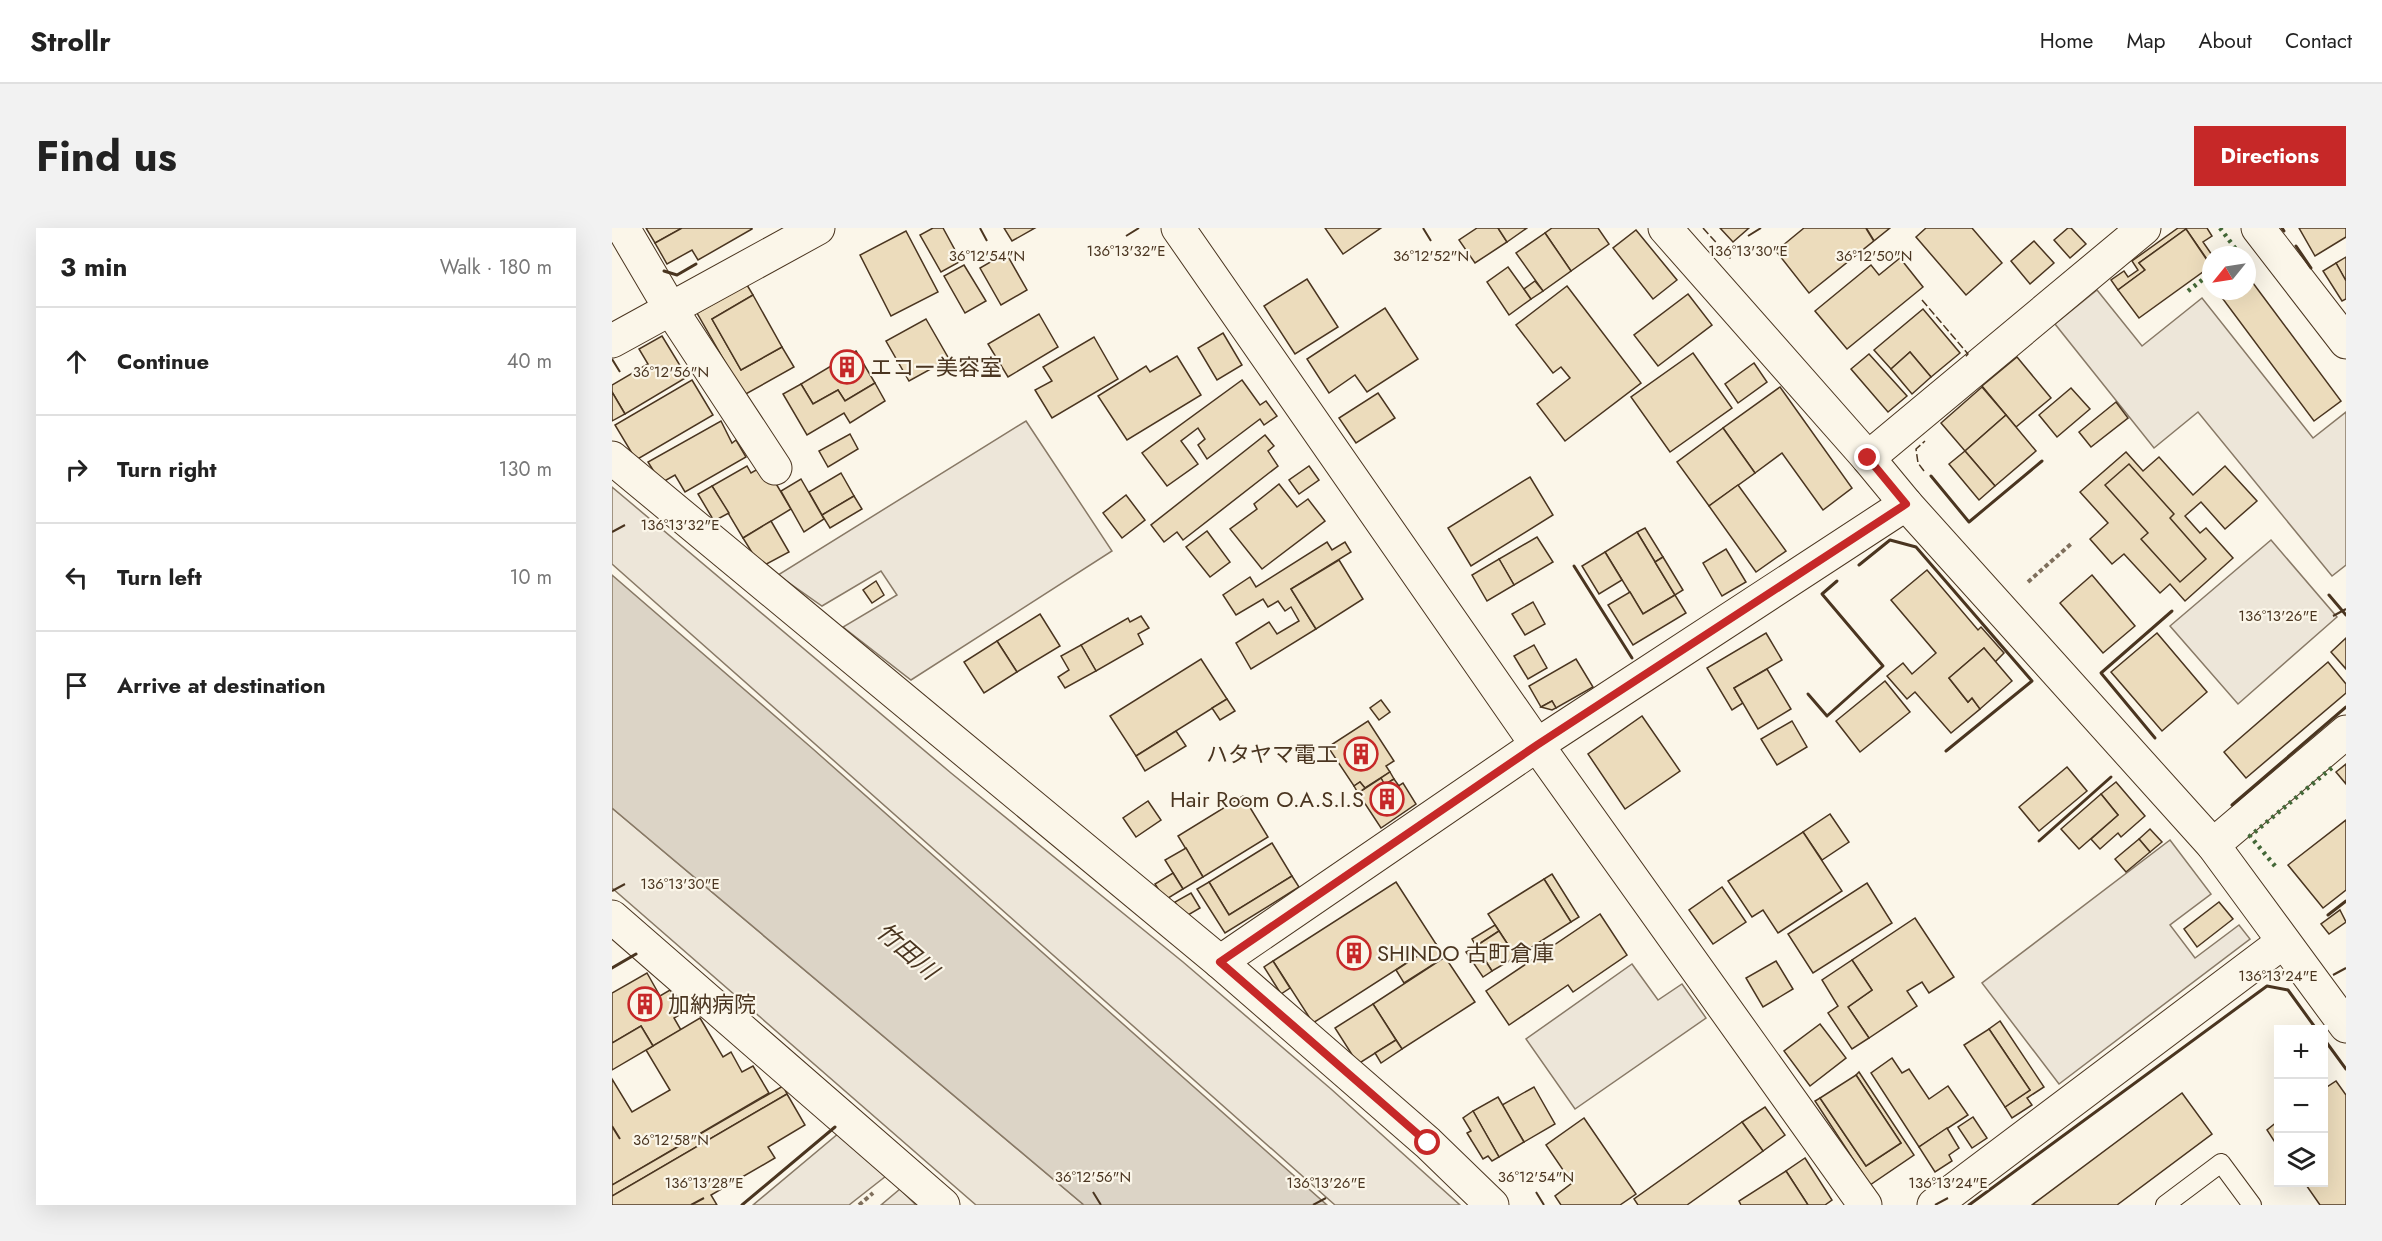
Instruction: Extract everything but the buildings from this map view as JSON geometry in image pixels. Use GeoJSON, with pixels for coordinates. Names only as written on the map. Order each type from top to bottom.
{"type":"FeatureCollection","features":[{"type":"Feature","properties":{"kind":"street"},"geometry":{"type":"LineString","coordinates":[[622,228],[670,308],[775,468]]}},
{"type":"Feature","properties":{"kind":"street"},"geometry":{"type":"LineString","coordinates":[[612,341],[818,228]]}},
{"type":"Feature","properties":{"kind":"street"},"geometry":{"type":"LineString","coordinates":[[1178,228],[1537,745],[1865,1205]]}},
{"type":"Feature","properties":{"kind":"street"},"geometry":{"type":"LineString","coordinates":[[1665,228],[1906,504],[2213,845],[2346,1026]]}},
{"type":"Feature","properties":{"kind":"street"},"geometry":{"type":"LineString","coordinates":[[1868,458],[2144,228]]}},
{"type":"Feature","properties":{"kind":"street"},"geometry":{"type":"LineString","coordinates":[[2258,228],[2345,338]]}},
{"type":"Feature","properties":{"kind":"street"},"geometry":{"type":"LineString","coordinates":[[612,458],[1220,962],[1428,1143],[1492,1205]]}},
{"type":"Feature","properties":{"kind":"street"},"geometry":{"type":"LineString","coordinates":[[1220,962],[1537,745],[1906,504]]}},
{"type":"Feature","properties":{"kind":"street"},"geometry":{"type":"LineString","coordinates":[[2213,845],[2346,732]]}},
{"type":"Feature","properties":{"kind":"street"},"geometry":{"type":"LineString","coordinates":[[612,917],[943,1205]]}},
{"type":"Feature","properties":{"kind":"street"},"geometry":{"type":"LineString","coordinates":[[1934,1205],[2283,942]]}},
{"type":"Feature","properties":{"kind":"lane"},"geometry":{"type":"LineString","coordinates":[[2165,1205],[2221,1163],[2252,1205]]}},
{"type":"Feature","properties":{"kind":"path"},"geometry":{"type":"LineString","coordinates":[[2027,583],[2072,543]]}},
{"type":"Feature","properties":{"kind":"shaded area"},"geometry":{"type":"Polygon","coordinates":[[[2097,290],[2142,346],[2202,298],[2313,438],[2346,412],[2346,565],[2332,576],[2198,412],[2154,448],[2055,324],[2097,290]]]}},
{"type":"Feature","properties":{"kind":"shaded area"},"geometry":{"type":"Polygon","coordinates":[[[1026,421],[1112,551],[911,680],[843,627],[897,595],[881,571],[822,606],[778,575],[1026,421]]]}},
{"type":"Feature","properties":{"kind":"shaded area"},"geometry":{"type":"Polygon","coordinates":[[[612,487],[951,773],[1183,962],[1331,1089],[1460,1205],[1335,1205],[612,564],[612,487]]]}},
{"type":"Feature","properties":{"kind":"shaded area"},"geometry":{"type":"Polygon","coordinates":[[[2271,540],[2337,617],[2238,704],[2170,626],[2271,540]]]}},
{"type":"Feature","properties":{"kind":"shaded area"},"geometry":{"type":"Polygon","coordinates":[[[612,808],[1084,1205],[976,1205],[612,888],[612,808]]]}},
{"type":"Feature","properties":{"kind":"shaded area"},"geometry":{"type":"Polygon","coordinates":[[[2170,840],[2211,894],[2170,925],[2195,958],[2239,925],[2250,939],[2059,1084],[1982,983],[2170,840]]]}},
{"type":"Feature","properties":{"kind":"shaded area"},"geometry":{"type":"Polygon","coordinates":[[[1632,964],[1658,1000],[1682,984],[1706,1018],[1575,1109],[1526,1039],[1632,964]]]}},
{"type":"Feature","properties":{"kind":"shaded area"},"geometry":{"type":"Polygon","coordinates":[[[839,1133],[886,1176],[849,1205],[753,1205],[839,1133]]]}},
{"type":"Feature","properties":{"kind":"shaded area"},"geometry":{"type":"Polygon","coordinates":[[[900,1189],[916,1205],[881,1205],[900,1189]]]}},
{"type":"Feature","properties":{"kind":"water","name":"竹田川"},"geometry":{"type":"Polygon","coordinates":[[[612,575],[813,749],[1327,1205],[1084,1205],[612,808],[612,575]]]}},
{"type":"Feature","properties":{"kind":"hedge"},"geometry":{"type":"LineString","coordinates":[[2220,228],[2234,246]]}},
{"type":"Feature","properties":{"kind":"hedge"},"geometry":{"type":"LineString","coordinates":[[2188,291],[2202,280]]}},
{"type":"Feature","properties":{"kind":"hedge"},"geometry":{"type":"LineString","coordinates":[[2275,866],[2250,836],[2334,766]]}},
{"type":"Feature","properties":{"kind":"fence"},"geometry":{"type":"LineString","coordinates":[[1703,228],[1731,259]]}},
{"type":"Feature","properties":{"kind":"fence"},"geometry":{"type":"LineString","coordinates":[[1922,300],[1968,354],[1965,357]]}},
{"type":"Feature","properties":{"kind":"fence"},"geometry":{"type":"LineString","coordinates":[[1924,471],[1918,463],[1916,449],[1925,441]]}},
{"type":"Feature","properties":{"kind":"wall"},"geometry":{"type":"LineString","coordinates":[[2296,246],[2311,268]]}},
{"type":"Feature","properties":{"kind":"wall"},"geometry":{"type":"LineString","coordinates":[[664,271],[677,275],[696,264]]}},
{"type":"Feature","properties":{"kind":"wall"},"geometry":{"type":"LineString","coordinates":[[1931,476],[1969,522],[2042,461]]}},
{"type":"Feature","properties":{"kind":"wall"},"geometry":{"type":"LineString","coordinates":[[1859,565],[1890,540],[1916,547],[2032,681],[1946,751]]}},
{"type":"Feature","properties":{"kind":"wall"},"geometry":{"type":"LineString","coordinates":[[1574,566],[1632,658]]}},
{"type":"Feature","properties":{"kind":"wall"},"geometry":{"type":"LineString","coordinates":[[1808,694],[1827,716],[1883,666],[1822,594],[1837,581]]}},
{"type":"Feature","properties":{"kind":"wall"},"geometry":{"type":"LineString","coordinates":[[2329,595],[2346,615]]}},
{"type":"Feature","properties":{"kind":"wall"},"geometry":{"type":"LineString","coordinates":[[2155,738],[2101,673],[2172,611]]}},
{"type":"Feature","properties":{"kind":"wall"},"geometry":{"type":"LineString","coordinates":[[2232,805],[2346,707]]}},
{"type":"Feature","properties":{"kind":"wall"},"geometry":{"type":"LineString","coordinates":[[2039,841],[2111,777]]}},
{"type":"Feature","properties":{"kind":"wall"},"geometry":{"type":"LineString","coordinates":[[2328,915],[2346,901]]}},
{"type":"Feature","properties":{"kind":"wall"},"geometry":{"type":"LineString","coordinates":[[612,968],[636,954]]}},
{"type":"Feature","properties":{"kind":"wall"},"geometry":{"type":"LineString","coordinates":[[1969,1205],[2267,986],[2288,990],[2313,1025]]}},
{"type":"Feature","properties":{"kind":"wall"},"geometry":{"type":"LineString","coordinates":[[2328,1044],[2346,1069]]}},
{"type":"Feature","properties":{"kind":"wall"},"geometry":{"type":"LineString","coordinates":[[742,1205],[835,1127]]}},
{"type":"Feature","properties":{"kind":"place","name":"エコー美容室"},"geometry":{"type":"Point","coordinates":[847,367]}},
{"type":"Feature","properties":{"kind":"place","name":"ハタヤマ電工"},"geometry":{"type":"Point","coordinates":[1361,754]}},
{"type":"Feature","properties":{"kind":"place","name":"Hair Room O.A.S.I.S"},"geometry":{"type":"Point","coordinates":[1387,799]}},
{"type":"Feature","properties":{"kind":"place","name":"SHINDO 古町倉庫"},"geometry":{"type":"Point","coordinates":[1354,953]}},
{"type":"Feature","properties":{"kind":"place","name":"加納病院"},"geometry":{"type":"Point","coordinates":[645,1004]}},
{"type":"Feature","properties":{"kind":"route"},"geometry":{"type":"LineString","coordinates":[[1428,1143],[1220,962],[1537,745],[1906,504],[1868,458]]}}]}
